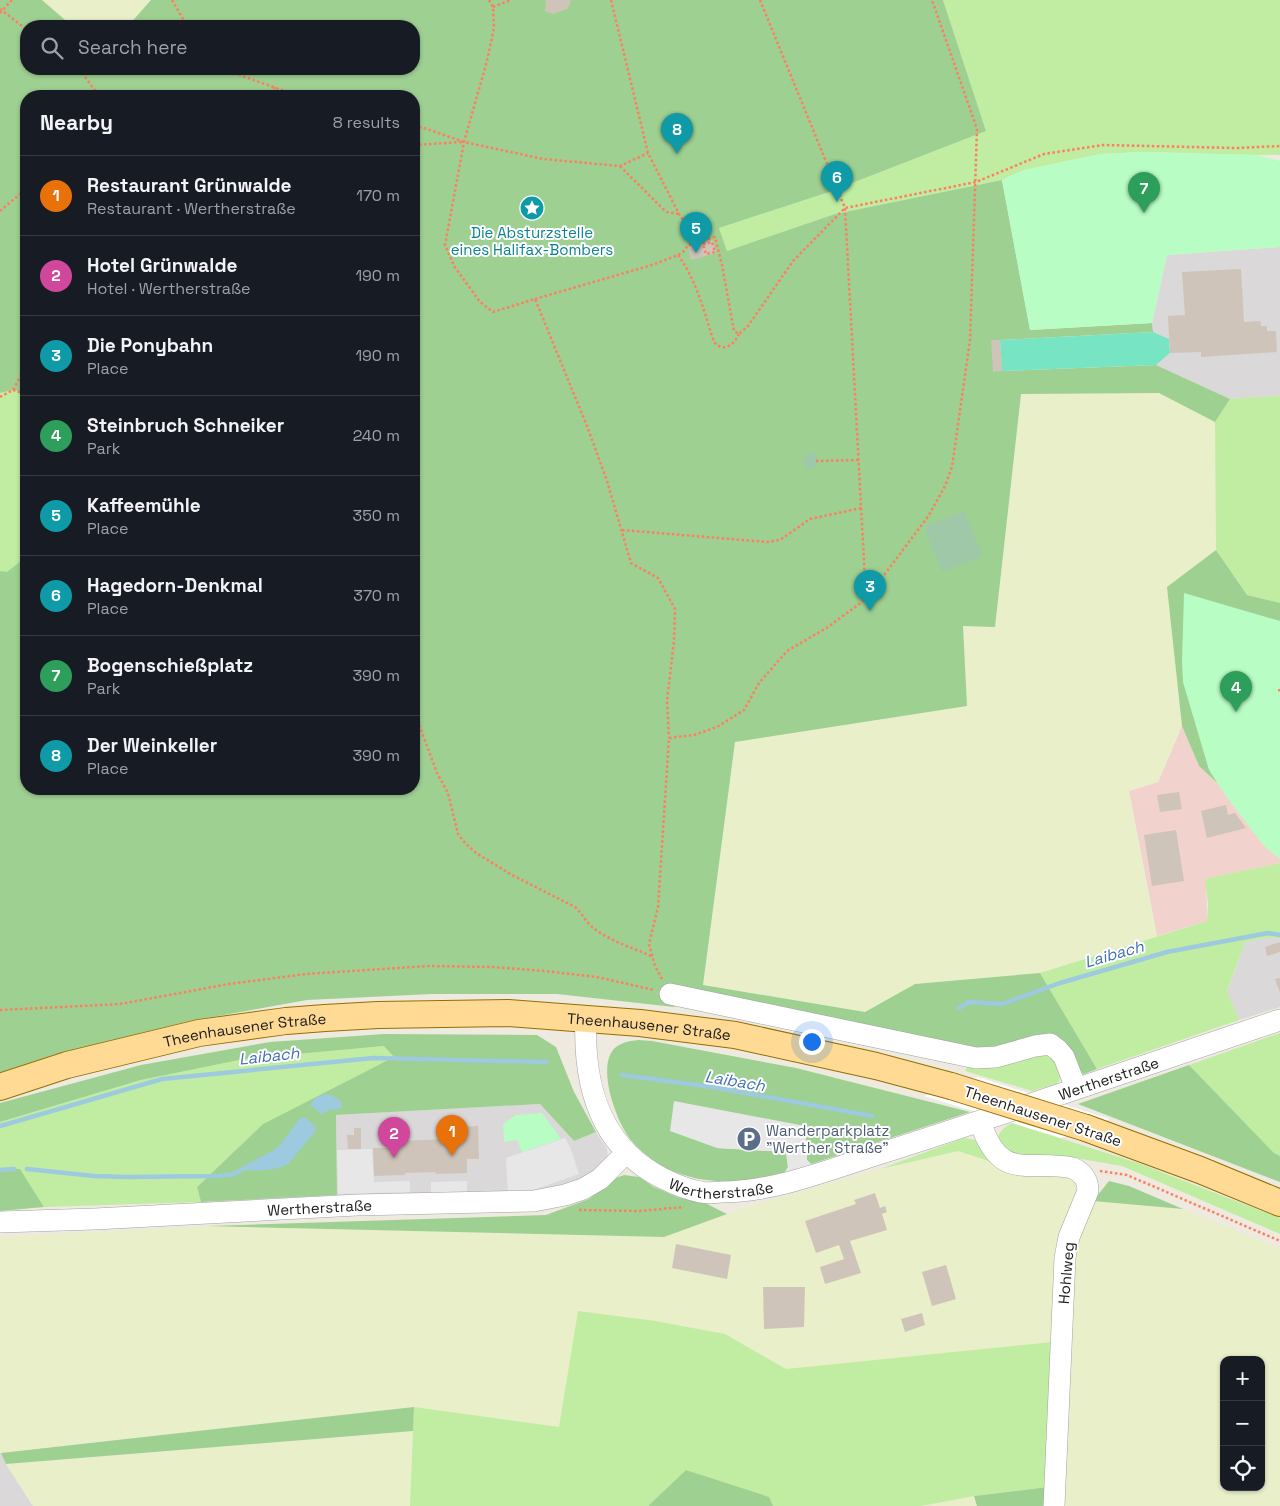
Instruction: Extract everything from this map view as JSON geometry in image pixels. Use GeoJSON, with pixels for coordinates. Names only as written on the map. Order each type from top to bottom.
{"type":"FeatureCollection","features":[{"type":"Feature","properties":{"kind":"main road","name":"Theenhausener Straße"},"geometry":{"type":"LineString","coordinates":[[0,1087],[67,1065],[198,1033],[286,1021],[378,1015],[508,1013],[586,1018],[640,1023],[735,1036],[876,1066],[951,1086],[1086,1128],[1200,1170],[1280,1203]]}},
{"type":"Feature","properties":{"kind":"street"},"geometry":{"type":"LineString","coordinates":[[670,994],[976,1058],[996,1057],[1035,1046],[1050,1044],[1064,1057],[1076,1088]]}},
{"type":"Feature","properties":{"kind":"street","name":"Wertherstraße"},"geometry":{"type":"LineString","coordinates":[[586,1018],[585,1040],[592,1090],[599,1113],[610,1132],[626,1153],[645,1170],[673,1184],[701,1192],[738,1192],[778,1185],[980,1122],[1280,1020]]}},
{"type":"Feature","properties":{"kind":"street"},"geometry":{"type":"LineString","coordinates":[[980,1122],[989,1145],[1005,1160],[1016,1165],[1028,1167],[1073,1168],[1080,1171],[1085,1177]]}},
{"type":"Feature","properties":{"kind":"street","name":"Wertherstraße"},"geometry":{"type":"LineString","coordinates":[[0,1222],[357,1205],[534,1202],[583,1189],[600,1179],[626,1153]]}},
{"type":"Feature","properties":{"kind":"street","name":"Hohlweg"},"geometry":{"type":"LineString","coordinates":[[1054,1506],[1065,1258],[1069,1237],[1088,1191],[1085,1177]]}},
{"type":"Feature","properties":{"kind":"path"},"geometry":{"type":"LineString","coordinates":[[12,0],[1,11],[20,25]]}},
{"type":"Feature","properties":{"kind":"path"},"geometry":{"type":"LineString","coordinates":[[172,0],[184,20]]}},
{"type":"Feature","properties":{"kind":"path"},"geometry":{"type":"LineString","coordinates":[[489,0],[494,7],[494,28],[464,142],[445,245],[454,266],[480,302],[493,312],[652,265],[678,255],[688,245],[715,237],[734,331],[739,334]]}},
{"type":"Feature","properties":{"kind":"path"},"geometry":{"type":"LineString","coordinates":[[494,7],[511,0]]}},
{"type":"Feature","properties":{"kind":"path"},"geometry":{"type":"LineString","coordinates":[[611,0],[648,154],[679,214],[701,242],[706,254],[714,252],[712,242],[701,242]]}},
{"type":"Feature","properties":{"kind":"path"},"geometry":{"type":"LineString","coordinates":[[760,0],[844,208],[866,599]]}},
{"type":"Feature","properties":{"kind":"path"},"geometry":{"type":"LineString","coordinates":[[669,738],[694,735],[717,727],[744,710],[759,683],[788,651],[828,627],[866,599],[929,515],[945,486],[952,467],[970,340],[977,129],[932,0]]}},
{"type":"Feature","properties":{"kind":"path"},"geometry":{"type":"LineString","coordinates":[[83,75],[95,90]]}},
{"type":"Feature","properties":{"kind":"path"},"geometry":{"type":"LineString","coordinates":[[240,75],[283,90]]}},
{"type":"Feature","properties":{"kind":"path"},"geometry":{"type":"LineString","coordinates":[[272,90],[275,87]]}},
{"type":"Feature","properties":{"kind":"path"},"geometry":{"type":"LineString","coordinates":[[420,127],[464,142],[543,159],[620,166],[648,154]]}},
{"type":"Feature","properties":{"kind":"path"},"geometry":{"type":"LineString","coordinates":[[420,145],[464,142]]}},
{"type":"Feature","properties":{"kind":"path"},"geometry":{"type":"LineString","coordinates":[[678,255],[696,286],[714,342],[720,347],[726,348],[748,326],[793,261],[844,208],[976,182],[1044,154],[1103,146],[1237,148],[1280,146]]}},
{"type":"Feature","properties":{"kind":"path"},"geometry":{"type":"LineString","coordinates":[[620,166],[662,208],[667,212],[679,214]]}},
{"type":"Feature","properties":{"kind":"path"},"geometry":{"type":"LineString","coordinates":[[0,211],[20,194]]}},
{"type":"Feature","properties":{"kind":"path"},"geometry":{"type":"LineString","coordinates":[[535,300],[588,426],[608,481],[631,563],[658,578],[675,609],[674,641],[667,700],[669,738],[658,907],[649,944],[651,956],[670,994]]}},
{"type":"Feature","properties":{"kind":"path"},"geometry":{"type":"LineString","coordinates":[[0,397],[13,390],[20,377]]}},
{"type":"Feature","properties":{"kind":"path"},"geometry":{"type":"LineString","coordinates":[[13,390],[20,392]]}},
{"type":"Feature","properties":{"kind":"path"},"geometry":{"type":"LineString","coordinates":[[816,461],[859,460]]}},
{"type":"Feature","properties":{"kind":"path"},"geometry":{"type":"LineString","coordinates":[[622,530],[767,542],[780,540],[810,519],[862,508]]}},
{"type":"Feature","properties":{"kind":"path"},"geometry":{"type":"LineString","coordinates":[[1279,688],[1280,693]]}},
{"type":"Feature","properties":{"kind":"path"},"geometry":{"type":"LineString","coordinates":[[420,727],[437,773],[448,794],[458,834],[465,843],[476,853],[512,875],[575,906],[597,930],[616,941],[651,956]]}},
{"type":"Feature","properties":{"kind":"path"},"geometry":{"type":"LineString","coordinates":[[0,1010],[120,1004],[238,982],[352,970],[428,966],[493,967],[545,971],[596,977],[670,994]]}},
{"type":"Feature","properties":{"kind":"path"},"geometry":{"type":"LineString","coordinates":[[1085,1177],[1098,1170],[1127,1175],[1280,1241]]}},
{"type":"Feature","properties":{"kind":"path"},"geometry":{"type":"LineString","coordinates":[[571,1210],[639,1211],[688,1207]]}},
{"type":"Feature","properties":{"kind":"shaded area"},"geometry":{"type":"Polygon","coordinates":[[[1280,247],[1280,396],[1230,399],[1156,365],[1170,353],[1169,339],[1153,332],[1152,323],[1167,255],[1280,247]]]}},
{"type":"Feature","properties":{"kind":"shaded area"},"geometry":{"type":"Polygon","coordinates":[[[1182,726],[1199,766],[1239,803],[1280,851],[1280,863],[1206,879],[1207,921],[1157,936],[1129,791],[1158,782],[1182,726]]]}},
{"type":"Feature","properties":{"kind":"shaded area"},"geometry":{"type":"Polygon","coordinates":[[[1266,938],[1280,938],[1280,1007],[1239,1020],[1227,992],[1245,942],[1266,938]]]}},
{"type":"Feature","properties":{"kind":"shaded area","name":"Wanderparkplatz \"Werther Straße\""},"geometry":{"type":"Polygon","coordinates":[[[674,1101],[805,1126],[807,1160],[811,1164],[785,1172],[788,1167],[786,1152],[717,1148],[670,1131],[674,1101]]]}},
{"type":"Feature","properties":{"kind":"shaded area"},"geometry":{"type":"Polygon","coordinates":[[[540,1104],[574,1141],[596,1132],[607,1149],[608,1158],[605,1165],[574,1184],[527,1195],[337,1195],[336,1115],[540,1104]]]}},
{"type":"Feature","properties":{"kind":"shaded area"},"geometry":{"type":"Polygon","coordinates":[[[565,1138],[571,1149],[579,1174],[522,1194],[508,1194],[506,1158],[565,1138]]]}},
{"type":"Feature","properties":{"kind":"shaded area"},"geometry":{"type":"Polygon","coordinates":[[[372,1149],[374,1182],[410,1181],[410,1192],[338,1194],[337,1150],[372,1149]]]}},
{"type":"Feature","properties":{"kind":"shaded area"},"geometry":{"type":"Polygon","coordinates":[[[467,1181],[467,1192],[431,1193],[431,1182],[467,1181]]]}},
{"type":"Feature","properties":{"kind":"shaded area"},"geometry":{"type":"Polygon","coordinates":[[[1,1453],[33,1506],[0,1506],[1,1453]]]}},
{"type":"Feature","properties":{"kind":"green space"},"geometry":{"type":"Polygon","coordinates":[[[0,0],[42,0],[65,20],[20,20],[20,75],[420,75],[420,20],[133,20],[151,0],[943,0],[986,131],[829,192],[719,228],[727,251],[835,214],[1002,180],[1030,330],[1152,323],[1153,332],[1000,340],[1002,371],[1156,365],[1230,399],[1215,422],[1159,393],[1021,394],[995,627],[963,626],[967,706],[735,742],[703,985],[865,1012],[915,984],[1040,973],[1097,1069],[1084,1074],[1077,1071],[1067,1053],[970,1051],[695,991],[674,1007],[557,994],[432,994],[307,1000],[190,1021],[56,1054],[0,1073],[0,571],[7,572],[20,562],[20,795],[420,795],[420,90],[20,90],[20,392],[13,390],[0,393],[0,0]]]}},
{"type":"Feature","properties":{"kind":"green space"},"geometry":{"type":"Polygon","coordinates":[[[42,0],[151,0],[133,20],[65,20],[42,0]]]}},
{"type":"Feature","properties":{"kind":"green space"},"geometry":{"type":"Polygon","coordinates":[[[943,0],[1280,0],[1280,155],[1143,152],[1101,154],[1024,170],[1002,180],[835,214],[727,252],[719,228],[829,192],[986,131],[943,0]]]}},
{"type":"Feature","properties":{"kind":"green space"},"geometry":{"type":"Polygon","coordinates":[[[1143,152],[1256,155],[1280,161],[1280,247],[1167,255],[1152,323],[1030,330],[1002,180],[1024,170],[1101,154],[1143,152]]]}},
{"type":"Feature","properties":{"kind":"green space"},"geometry":{"type":"Polygon","coordinates":[[[1153,332],[1169,339],[1170,353],[1156,365],[1002,371],[1000,340],[1153,332]]]}},
{"type":"Feature","properties":{"kind":"green space"},"geometry":{"type":"Polygon","coordinates":[[[13,390],[20,392],[20,562],[7,573],[0,571],[0,393],[13,390]]]}},
{"type":"Feature","properties":{"kind":"green space"},"geometry":{"type":"Polygon","coordinates":[[[1159,392],[1215,422],[1216,550],[1167,588],[1182,726],[1158,782],[1129,791],[1157,936],[1040,973],[915,984],[865,1012],[703,985],[735,742],[966,706],[963,626],[995,627],[1021,394],[1159,392]]]}},
{"type":"Feature","properties":{"kind":"green space"},"geometry":{"type":"Polygon","coordinates":[[[1280,396],[1280,603],[1247,595],[1216,550],[1215,422],[1230,399],[1280,396]]]}},
{"type":"Feature","properties":{"kind":"green space"},"geometry":{"type":"Polygon","coordinates":[[[816,453],[817,468],[805,469],[804,454],[816,453]]]}},
{"type":"Feature","properties":{"kind":"green space"},"geometry":{"type":"Polygon","coordinates":[[[964,511],[982,556],[942,572],[924,527],[964,511]]]}},
{"type":"Feature","properties":{"kind":"green space"},"geometry":{"type":"Polygon","coordinates":[[[1216,550],[1247,595],[1280,603],[1280,851],[1239,803],[1199,766],[1182,726],[1167,587],[1216,550]]]}},
{"type":"Feature","properties":{"kind":"green space"},"geometry":{"type":"Polygon","coordinates":[[[1184,593],[1280,621],[1280,859],[1264,846],[1225,795],[1209,770],[1183,682],[1184,593]]]}},
{"type":"Feature","properties":{"kind":"green space"},"geometry":{"type":"Polygon","coordinates":[[[1280,863],[1280,938],[1266,938],[1245,942],[1227,991],[1239,1020],[1097,1069],[1040,973],[1207,921],[1208,904],[1205,879],[1280,863]]]}},
{"type":"Feature","properties":{"kind":"green space"},"geometry":{"type":"Polygon","coordinates":[[[1280,1033],[1280,1156],[1274,1153],[1189,1065],[1280,1033]]]}},
{"type":"Feature","properties":{"kind":"green space"},"geometry":{"type":"Polygon","coordinates":[[[384,1034],[537,1035],[556,1047],[574,1092],[596,1132],[574,1141],[540,1104],[336,1115],[337,1195],[201,1202],[197,1187],[263,1124],[394,1057],[384,1046],[244,1059],[141,1080],[0,1122],[0,1103],[141,1065],[270,1042],[384,1034]]]}},
{"type":"Feature","properties":{"kind":"green space"},"geometry":{"type":"Polygon","coordinates":[[[638,1040],[796,1068],[970,1112],[811,1164],[807,1160],[805,1126],[717,1148],[786,1152],[788,1167],[785,1172],[740,1181],[710,1181],[695,1178],[666,1168],[646,1155],[630,1139],[619,1119],[610,1093],[607,1066],[610,1055],[616,1047],[629,1041],[638,1040]]]}},
{"type":"Feature","properties":{"kind":"green space"},"geometry":{"type":"Polygon","coordinates":[[[385,1046],[394,1057],[263,1124],[197,1187],[201,1202],[44,1207],[20,1169],[0,1168],[0,1122],[141,1080],[244,1059],[385,1046]]]}},
{"type":"Feature","properties":{"kind":"green space"},"geometry":{"type":"Polygon","coordinates":[[[1051,1053],[1061,1077],[1057,1084],[1032,1091],[965,1071],[967,1067],[977,1067],[1051,1053]]]}},
{"type":"Feature","properties":{"kind":"green space"},"geometry":{"type":"Polygon","coordinates":[[[1189,1065],[1274,1153],[1280,1156],[1280,1182],[1078,1104],[1189,1065]]]}},
{"type":"Feature","properties":{"kind":"green space"},"geometry":{"type":"Polygon","coordinates":[[[542,1113],[561,1139],[522,1152],[517,1140],[504,1142],[503,1124],[516,1115],[542,1113]]]}},
{"type":"Feature","properties":{"kind":"green space"},"geometry":{"type":"Polygon","coordinates":[[[1012,1123],[1138,1163],[1280,1218],[1280,1234],[1122,1166],[1081,1159],[1017,1160],[997,1142],[998,1136],[1012,1123]]]}},
{"type":"Feature","properties":{"kind":"green space"},"geometry":{"type":"Polygon","coordinates":[[[964,1138],[975,1140],[995,1163],[958,1151],[880,1169],[964,1138]]]}},
{"type":"Feature","properties":{"kind":"green space"},"geometry":{"type":"Polygon","coordinates":[[[958,1151],[995,1163],[1072,1177],[1079,1188],[1052,1342],[786,1369],[725,1334],[579,1311],[559,1427],[414,1407],[0,1453],[0,1237],[207,1226],[664,1237],[740,1209],[880,1169],[958,1151]]]}},
{"type":"Feature","properties":{"kind":"green space"},"geometry":{"type":"Polygon","coordinates":[[[0,1168],[20,1169],[44,1207],[0,1211],[0,1168]]]}},
{"type":"Feature","properties":{"kind":"green space"},"geometry":{"type":"Polygon","coordinates":[[[624,1175],[639,1177],[654,1187],[677,1197],[705,1203],[727,1214],[664,1237],[207,1226],[546,1215],[589,1199],[616,1178],[624,1175]]]}},
{"type":"Feature","properties":{"kind":"green space"},"geometry":{"type":"Polygon","coordinates":[[[1109,1181],[1129,1186],[1183,1209],[1093,1201],[1109,1181]]]}},
{"type":"Feature","properties":{"kind":"green space"},"geometry":{"type":"Polygon","coordinates":[[[1093,1201],[1183,1209],[1280,1249],[1280,1506],[1059,1506],[1071,1252],[1093,1201]]]}},
{"type":"Feature","properties":{"kind":"green space"},"geometry":{"type":"Polygon","coordinates":[[[578,1311],[655,1321],[725,1334],[786,1369],[1052,1342],[1048,1487],[974,1496],[921,1506],[773,1506],[768,1497],[686,1470],[648,1506],[410,1506],[414,1407],[559,1427],[578,1311]]]}},
{"type":"Feature","properties":{"kind":"green space"},"geometry":{"type":"Polygon","coordinates":[[[414,1407],[413,1431],[6,1464],[1,1453],[414,1407]]]}},
{"type":"Feature","properties":{"kind":"green space"},"geometry":{"type":"Polygon","coordinates":[[[413,1431],[410,1506],[33,1506],[6,1464],[413,1431]]]}},
{"type":"Feature","properties":{"kind":"green space"},"geometry":{"type":"Polygon","coordinates":[[[686,1470],[769,1497],[773,1506],[648,1506],[686,1470]]]}},
{"type":"Feature","properties":{"kind":"green space"},"geometry":{"type":"Polygon","coordinates":[[[1048,1487],[1047,1506],[977,1506],[974,1496],[1048,1487]]]}},
{"type":"Feature","properties":{"kind":"green space"},"geometry":{"type":"Polygon","coordinates":[[[974,1496],[977,1506],[921,1506],[974,1496]]]}},
{"type":"Feature","properties":{"kind":"water"},"geometry":{"type":"Polygon","coordinates":[[[325,1094],[339,1099],[342,1107],[321,1114],[310,1105],[315,1098],[325,1094]]]}},
{"type":"Feature","properties":{"kind":"water"},"geometry":{"type":"Polygon","coordinates":[[[300,1118],[306,1118],[316,1127],[315,1132],[289,1163],[278,1168],[266,1170],[241,1169],[280,1145],[300,1118]]]}},
{"type":"Feature","properties":{"kind":"pier"},"geometry":{"type":"Polygon","coordinates":[[[978,1077],[1110,1119],[1061,1138],[924,1096],[978,1077]]]}},
{"type":"Feature","properties":{"kind":"building"},"geometry":{"type":"Polygon","coordinates":[[[546,0],[570,0],[571,2],[567,9],[553,14],[545,11],[546,0]]]}},
{"type":"Feature","properties":{"kind":"building"},"geometry":{"type":"Polygon","coordinates":[[[713,240],[716,253],[691,260],[688,247],[713,240]]]}},
{"type":"Feature","properties":{"kind":"building"},"geometry":{"type":"Polygon","coordinates":[[[1241,269],[1244,322],[1260,321],[1261,326],[1267,326],[1267,331],[1276,331],[1277,352],[1201,357],[1201,352],[1170,353],[1168,316],[1185,315],[1182,272],[1241,269]]]}},
{"type":"Feature","properties":{"kind":"building"},"geometry":{"type":"Polygon","coordinates":[[[991,340],[1000,340],[1002,371],[993,372],[991,340]]]}},
{"type":"Feature","properties":{"kind":"building"},"geometry":{"type":"Polygon","coordinates":[[[1179,792],[1182,809],[1160,812],[1157,795],[1179,792]]]}},
{"type":"Feature","properties":{"kind":"building"},"geometry":{"type":"Polygon","coordinates":[[[1226,805],[1228,815],[1235,813],[1246,828],[1207,838],[1201,811],[1226,805]]]}},
{"type":"Feature","properties":{"kind":"building"},"geometry":{"type":"Polygon","coordinates":[[[1176,830],[1184,881],[1152,886],[1144,835],[1176,830]]]}},
{"type":"Feature","properties":{"kind":"building"},"geometry":{"type":"Polygon","coordinates":[[[1280,942],[1280,952],[1267,956],[1265,947],[1280,942]]]}},
{"type":"Feature","properties":{"kind":"building"},"geometry":{"type":"Polygon","coordinates":[[[1280,978],[1280,993],[1275,979],[1280,978]]]}},
{"type":"Feature","properties":{"kind":"building"},"geometry":{"type":"Polygon","coordinates":[[[478,1126],[479,1159],[467,1159],[467,1173],[436,1174],[435,1172],[374,1176],[373,1148],[394,1148],[394,1141],[452,1139],[451,1127],[478,1126]]]}},
{"type":"Feature","properties":{"kind":"building"},"geometry":{"type":"Polygon","coordinates":[[[354,1128],[361,1128],[361,1149],[348,1149],[347,1135],[354,1135],[354,1128]]]}},
{"type":"Feature","properties":{"kind":"building"},"geometry":{"type":"Polygon","coordinates":[[[875,1193],[880,1208],[885,1206],[887,1212],[882,1214],[887,1230],[850,1241],[861,1273],[825,1284],[820,1267],[844,1259],[839,1245],[816,1253],[805,1221],[856,1204],[854,1200],[875,1193]]]}},
{"type":"Feature","properties":{"kind":"building"},"geometry":{"type":"Polygon","coordinates":[[[676,1244],[731,1255],[727,1279],[672,1268],[676,1244]]]}},
{"type":"Feature","properties":{"kind":"building"},"geometry":{"type":"Polygon","coordinates":[[[946,1265],[956,1299],[932,1306],[922,1272],[946,1265]]]}},
{"type":"Feature","properties":{"kind":"building"},"geometry":{"type":"Polygon","coordinates":[[[763,1287],[805,1287],[804,1327],[764,1329],[763,1287]]]}},
{"type":"Feature","properties":{"kind":"building"},"geometry":{"type":"Polygon","coordinates":[[[922,1313],[925,1325],[905,1332],[901,1319],[922,1313]]]}},
{"type":"Feature","properties":{"kind":"waterway","name":"Laibach"},"geometry":{"type":"LineString","coordinates":[[959,1008],[969,1002],[1002,1004],[1060,983],[1167,952],[1268,933],[1280,935]]}},
{"type":"Feature","properties":{"kind":"waterway","name":"Laibach"},"geometry":{"type":"LineString","coordinates":[[0,1126],[162,1079],[373,1058],[547,1062]]}},
{"type":"Feature","properties":{"kind":"waterway","name":"Laibach"},"geometry":{"type":"LineString","coordinates":[[622,1075],[712,1087],[872,1116]]}},
{"type":"Feature","properties":{"kind":"waterway"},"geometry":{"type":"LineString","coordinates":[[27,1169],[94,1176],[127,1177],[218,1176],[234,1174],[245,1168]]}},
{"type":"Feature","properties":{"kind":"waterway"},"geometry":{"type":"LineString","coordinates":[[0,1170],[14,1169]]}},
{"type":"Feature","properties":{"kind":"place","name":"Der Weinkeller"},"geometry":{"type":"Point","coordinates":[677,154]}},
{"type":"Feature","properties":{"kind":"place","name":"Hagedorn-Denkmal"},"geometry":{"type":"Point","coordinates":[837,202]}},
{"type":"Feature","properties":{"kind":"place","name":"Die Absturzstelle eines Halifax-Bombers"},"geometry":{"type":"Point","coordinates":[532,208]}},
{"type":"Feature","properties":{"kind":"place","name":"Bogenschießplatz"},"geometry":{"type":"Point","coordinates":[1144,213]}},
{"type":"Feature","properties":{"kind":"place","name":"Kaffeemühle"},"geometry":{"type":"Point","coordinates":[696,253]}},
{"type":"Feature","properties":{"kind":"place","name":"Die Ponybahn"},"geometry":{"type":"Point","coordinates":[870,611]}},
{"type":"Feature","properties":{"kind":"place","name":"Steinbruch Schneiker"},"geometry":{"type":"Point","coordinates":[1236,712]}},
{"type":"Feature","properties":{"kind":"place","name":"Wanderparkplatz \"Werther Straße\""},"geometry":{"type":"Point","coordinates":[749,1139]}},
{"type":"Feature","properties":{"kind":"place","name":"Restaurant Grünwalde"},"geometry":{"type":"Point","coordinates":[452,1156]}},
{"type":"Feature","properties":{"kind":"place","name":"Hotel Grünwalde"},"geometry":{"type":"Point","coordinates":[394,1158]}}]}
